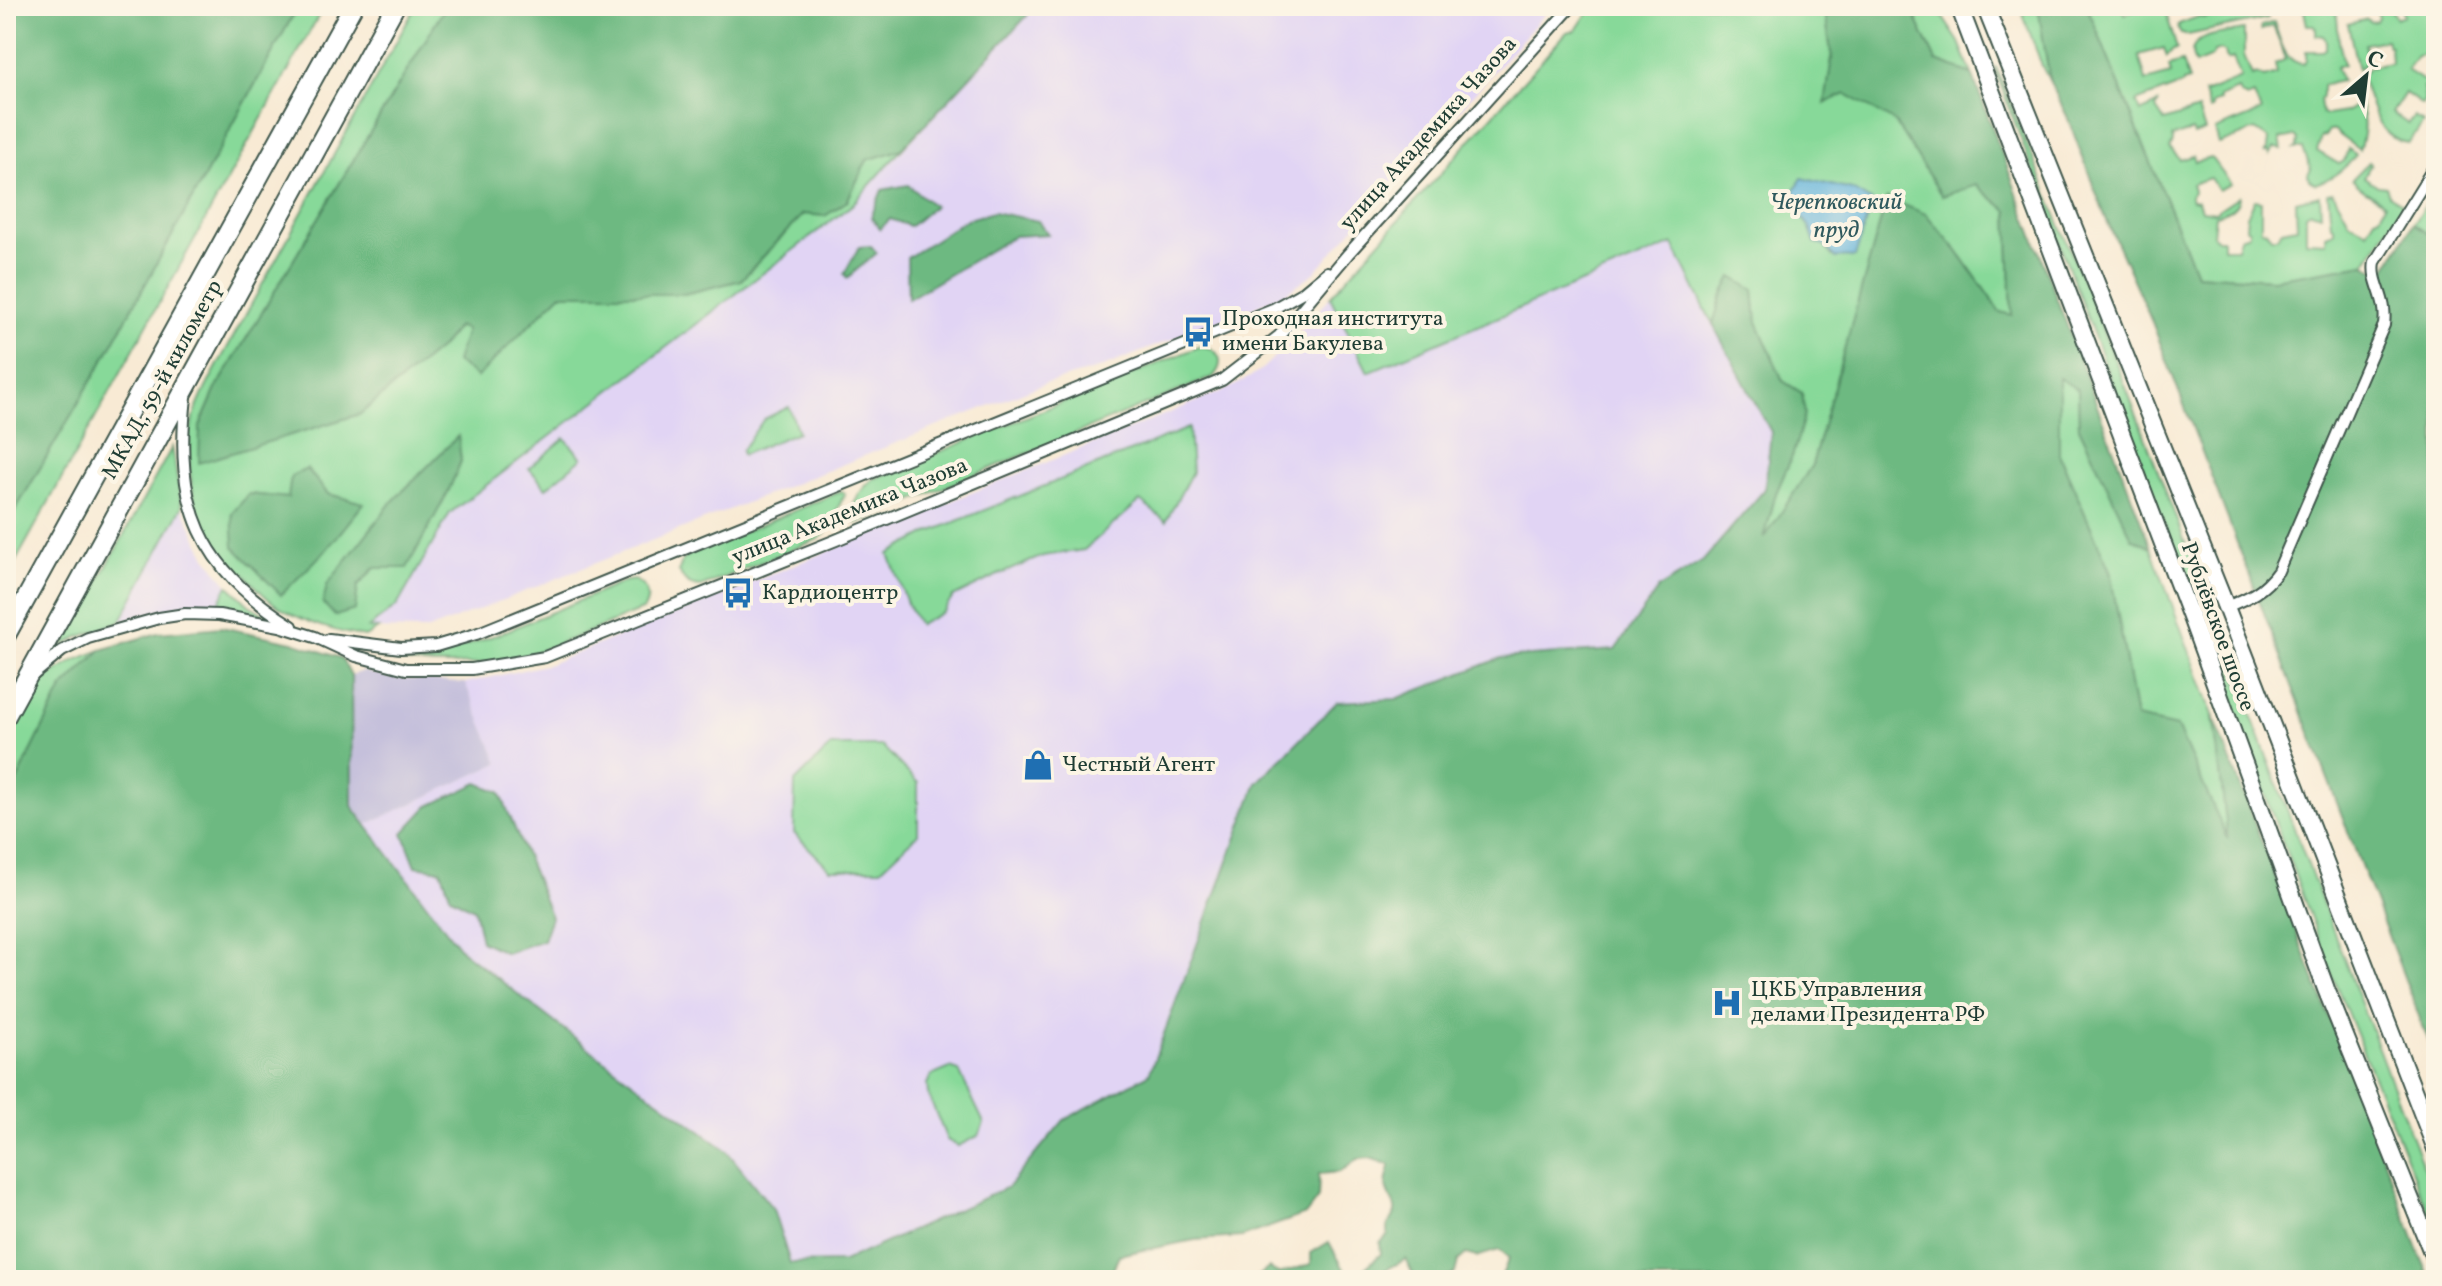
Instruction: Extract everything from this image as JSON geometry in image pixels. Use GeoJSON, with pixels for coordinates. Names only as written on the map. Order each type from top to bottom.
{"type":"FeatureCollection","features":[{"type":"Feature","properties":{"kind":"highway","name":"МКАД, 59-й километр"},"geometry":{"type":"LineString","coordinates":[[6,635],[353,6]]}},
{"type":"Feature","properties":{"kind":"highway","name":"МКАД, 59-й километр"},"geometry":{"type":"LineString","coordinates":[[6,716],[395,6]]}},
{"type":"Feature","properties":{"kind":"main road","name":"Рублёвское шоссе"},"geometry":{"type":"LineString","coordinates":[[1959,6],[2192,620],[2326,989],[2436,1262]]}},
{"type":"Feature","properties":{"kind":"main road","name":"Рублёвское шоссе"},"geometry":{"type":"LineString","coordinates":[[1985,6],[2226,607],[2436,1149]]}},
{"type":"Feature","properties":{"kind":"street","name":"улица Академика Чазова"},"geometry":{"type":"LineString","coordinates":[[187,386],[182,437],[190,509],[205,544],[236,584],[260,605],[309,635],[356,656],[406,669],[472,669],[545,657],[1222,380],[1279,336],[1348,254],[1572,6]]}},
{"type":"Feature","properties":{"kind":"street"},"geometry":{"type":"LineString","coordinates":[[2226,607],[2254,595],[2268,585],[2278,571],[2384,325],[2386,311],[2373,272],[2375,262],[2436,164]]}},
{"type":"Feature","properties":{"kind":"street","name":"улица Академика Чазова"},"geometry":{"type":"LineString","coordinates":[[25,683],[62,651],[88,638],[185,614],[253,620],[309,635],[375,647],[436,646],[476,634],[1273,309],[1303,292],[1348,254]]}},
{"type":"Feature","properties":{"kind":"shaded area"},"geometry":{"type":"Polygon","coordinates":[[[1034,6],[1552,6],[1313,274],[1281,296],[1098,369],[1044,384],[428,630],[367,629],[397,606],[450,513],[852,205],[1034,6]]]}},
{"type":"Feature","properties":{"kind":"shaded area"},"geometry":{"type":"Polygon","coordinates":[[[1672,244],[1771,432],[1765,489],[1703,561],[1659,588],[1615,650],[1501,658],[1396,699],[1337,702],[1257,783],[1149,1074],[1064,1120],[1008,1187],[843,1262],[790,1263],[773,1209],[726,1150],[462,951],[366,825],[499,763],[465,683],[550,664],[1230,388],[1259,372],[1330,297],[1368,372],[1672,244]]]}},
{"type":"Feature","properties":{"kind":"shaded area"},"geometry":{"type":"Polygon","coordinates":[[[182,507],[206,557],[228,585],[217,607],[162,611],[120,622],[182,507]]]}},
{"type":"Feature","properties":{"kind":"shaded area"},"geometry":{"type":"Polygon","coordinates":[[[364,671],[390,678],[465,683],[499,763],[366,825],[352,806],[351,675],[364,671]]]}},
{"type":"Feature","properties":{"kind":"green space"},"geometry":{"type":"Polygon","coordinates":[[[6,6],[298,6],[107,354],[6,526],[6,6]]]}},
{"type":"Feature","properties":{"kind":"green space"},"geometry":{"type":"Polygon","coordinates":[[[298,6],[324,6],[6,579],[6,526],[107,354],[298,6]]]}},
{"type":"Feature","properties":{"kind":"green space"},"geometry":{"type":"Polygon","coordinates":[[[416,6],[446,6],[216,389],[200,426],[360,414],[440,348],[458,326],[466,329],[477,377],[561,294],[684,294],[741,280],[804,214],[825,216],[847,201],[867,160],[902,149],[852,205],[450,513],[397,606],[368,628],[378,629],[365,637],[313,623],[278,606],[225,556],[204,526],[192,488],[190,435],[198,406],[416,6]],[[458,437],[391,503],[327,585],[358,586],[448,492],[461,461],[458,437]],[[249,494],[232,514],[363,503],[328,494],[288,498],[249,494]]]}},
{"type":"Feature","properties":{"kind":"green space"},"geometry":{"type":"Polygon","coordinates":[[[446,6],[1031,6],[1027,16],[902,149],[867,160],[847,201],[825,216],[803,214],[741,280],[684,294],[561,294],[477,377],[456,362],[466,330],[458,326],[440,348],[360,414],[199,463],[200,426],[216,389],[446,6]]]}},
{"type":"Feature","properties":{"kind":"green space"},"geometry":{"type":"Polygon","coordinates":[[[1592,6],[1824,6],[1832,58],[1826,102],[1846,94],[1895,122],[1942,196],[1976,185],[2008,211],[2012,316],[2000,312],[1957,250],[1887,199],[1812,465],[1763,542],[1776,493],[1793,454],[1802,393],[1783,381],[1757,322],[1754,290],[1721,298],[1713,325],[1673,244],[1368,372],[1330,297],[1567,32],[1576,30],[1592,6]],[[1794,206],[1809,226],[1815,243],[1825,246],[1832,256],[1855,257],[1857,246],[1794,206]]]}},
{"type":"Feature","properties":{"kind":"green space"},"geometry":{"type":"Polygon","coordinates":[[[1824,6],[1910,6],[1936,61],[1972,74],[2151,548],[2132,538],[2079,427],[2078,390],[2059,378],[2059,454],[2110,571],[2136,718],[2177,727],[2228,839],[2213,715],[2430,1280],[1500,1280],[1509,1258],[1499,1250],[1476,1257],[1466,1254],[1458,1261],[1455,1273],[1445,1277],[1415,1279],[1406,1259],[1369,1279],[1363,1270],[1381,1254],[1380,1243],[1388,1235],[1388,1225],[1395,1213],[1386,1186],[1390,1165],[1370,1158],[1358,1159],[1340,1172],[1319,1174],[1318,1198],[1306,1214],[1242,1237],[1195,1240],[1119,1255],[1109,1280],[6,1280],[6,803],[62,689],[101,650],[158,633],[221,627],[293,642],[341,658],[351,675],[352,806],[462,951],[726,1150],[773,1209],[790,1263],[843,1262],[1008,1187],[1064,1120],[1149,1074],[1257,783],[1337,702],[1396,699],[1501,658],[1615,650],[1659,588],[1703,561],[1765,489],[1771,432],[1713,325],[1721,298],[1732,277],[1754,290],[1757,322],[1783,381],[1802,393],[1805,414],[1793,454],[1776,493],[1764,539],[1812,465],[1887,198],[1926,214],[1957,250],[2000,312],[2012,315],[2008,211],[1976,185],[1942,196],[1895,122],[1846,94],[1825,103],[1832,58],[1824,6]]]}},
{"type":"Feature","properties":{"kind":"green space"},"geometry":{"type":"Polygon","coordinates":[[[1910,6],[1935,6],[1959,42],[1972,74],[1936,61],[1910,6]]]}},
{"type":"Feature","properties":{"kind":"green space"},"geometry":{"type":"Polygon","coordinates":[[[2020,6],[2038,6],[2050,82],[2042,66],[2020,6]]]}},
{"type":"Feature","properties":{"kind":"green space"},"geometry":{"type":"Polygon","coordinates":[[[2038,6],[2087,6],[2196,274],[2273,279],[2365,264],[2383,273],[2413,224],[2436,239],[2436,1060],[2152,322],[2050,82],[2038,6]]]}},
{"type":"Feature","properties":{"kind":"green space"},"geometry":{"type":"Polygon","coordinates":[[[2087,6],[2122,6],[2125,14],[2137,10],[2136,6],[2164,6],[2177,49],[2167,57],[2164,48],[2139,55],[2146,81],[2171,74],[2169,66],[2182,62],[2189,80],[2136,102],[2140,112],[2158,104],[2156,109],[2164,121],[2198,110],[2205,131],[2172,137],[2170,148],[2180,160],[2193,156],[2195,162],[2211,158],[2231,184],[2218,190],[2210,178],[2192,184],[2194,191],[2190,196],[2198,201],[2201,210],[2215,212],[2239,196],[2234,207],[2215,215],[2213,235],[2223,239],[2223,248],[2237,248],[2240,238],[2249,235],[2247,215],[2255,200],[2261,201],[2261,229],[2271,237],[2277,237],[2282,230],[2297,227],[2296,201],[2320,195],[2321,214],[2311,211],[2306,214],[2306,241],[2326,242],[2326,235],[2334,232],[2328,193],[2333,192],[2350,222],[2367,231],[2375,218],[2380,216],[2385,204],[2352,179],[2369,162],[2371,164],[2364,177],[2378,186],[2386,187],[2389,195],[2404,204],[2365,264],[2273,279],[2196,274],[2087,6]]]}},
{"type":"Feature","properties":{"kind":"green space"},"geometry":{"type":"Polygon","coordinates":[[[2208,6],[2247,6],[2248,9],[2263,6],[2268,18],[2181,34],[2179,24],[2200,16],[2209,17],[2211,12],[2208,6]]]}},
{"type":"Feature","properties":{"kind":"green space"},"geometry":{"type":"Polygon","coordinates":[[[2303,6],[2336,6],[2344,64],[2336,67],[2341,81],[2322,85],[2322,113],[2345,112],[2355,106],[2353,99],[2357,97],[2364,123],[2359,150],[2335,130],[2329,130],[2321,137],[2317,151],[2339,164],[2344,161],[2348,149],[2356,155],[2338,173],[2315,184],[2309,180],[2311,169],[2303,149],[2295,149],[2298,140],[2295,136],[2280,139],[2282,149],[2274,148],[2270,155],[2268,151],[2264,153],[2269,139],[2255,130],[2219,144],[2215,130],[2261,112],[2254,95],[2247,98],[2238,90],[2219,98],[2220,101],[2212,104],[2209,110],[2204,93],[2241,78],[2233,58],[2227,60],[2220,50],[2195,64],[2192,54],[2194,47],[2206,37],[2244,30],[2244,55],[2252,76],[2256,74],[2264,78],[2277,74],[2275,64],[2286,59],[2273,26],[2261,30],[2261,26],[2274,22],[2287,54],[2303,64],[2306,51],[2322,51],[2326,48],[2326,40],[2316,35],[2313,25],[2307,25],[2303,6]]]}},
{"type":"Feature","properties":{"kind":"green space"},"geometry":{"type":"Polygon","coordinates":[[[2376,6],[2389,6],[2396,18],[2404,15],[2401,9],[2406,6],[2436,6],[2436,46],[2427,54],[2417,56],[2407,70],[2436,89],[2436,101],[2423,88],[2425,100],[2422,105],[2405,93],[2392,113],[2408,124],[2414,117],[2423,123],[2409,143],[2398,141],[2382,128],[2361,77],[2369,67],[2391,63],[2390,46],[2386,40],[2365,44],[2368,61],[2358,70],[2348,24],[2367,19],[2376,21],[2376,6]]]}},
{"type":"Feature","properties":{"kind":"green space"},"geometry":{"type":"Polygon","coordinates":[[[1994,67],[2127,390],[2436,1200],[2436,1231],[2334,980],[1994,67]]]}},
{"type":"Feature","properties":{"kind":"green space"},"geometry":{"type":"Polygon","coordinates":[[[908,185],[934,206],[910,226],[890,219],[880,229],[871,217],[882,190],[908,185]]]}},
{"type":"Feature","properties":{"kind":"green space"},"geometry":{"type":"Polygon","coordinates":[[[2436,189],[2436,239],[2413,224],[2436,189]]]}},
{"type":"Feature","properties":{"kind":"green space"},"geometry":{"type":"Polygon","coordinates":[[[993,212],[1038,221],[1048,234],[1014,236],[908,299],[907,258],[965,220],[993,212]]]}},
{"type":"Feature","properties":{"kind":"green space"},"geometry":{"type":"Polygon","coordinates":[[[871,246],[877,253],[847,278],[844,274],[859,247],[871,246]]]}},
{"type":"Feature","properties":{"kind":"green space"},"geometry":{"type":"Polygon","coordinates":[[[1201,346],[1213,350],[1219,357],[1219,367],[1213,377],[860,522],[852,520],[857,497],[873,479],[1201,346]]]}},
{"type":"Feature","properties":{"kind":"green space"},"geometry":{"type":"Polygon","coordinates":[[[2059,378],[2078,389],[2079,427],[2132,537],[2151,548],[2213,715],[2229,842],[2177,727],[2136,718],[2110,571],[2059,454],[2059,378]]]}},
{"type":"Feature","properties":{"kind":"green space"},"geometry":{"type":"Polygon","coordinates":[[[789,407],[798,432],[742,455],[741,451],[764,419],[789,407]]]}},
{"type":"Feature","properties":{"kind":"green space"},"geometry":{"type":"Polygon","coordinates":[[[1189,428],[1192,472],[1166,521],[1140,501],[1084,550],[1043,556],[998,575],[953,597],[943,612],[919,625],[908,606],[889,554],[930,532],[1189,428]]]}},
{"type":"Feature","properties":{"kind":"green space"},"geometry":{"type":"Polygon","coordinates":[[[458,436],[461,461],[407,568],[374,568],[358,586],[355,610],[335,616],[323,603],[327,585],[391,503],[458,436]]]}},
{"type":"Feature","properties":{"kind":"green space"},"geometry":{"type":"Polygon","coordinates":[[[565,438],[582,458],[546,488],[529,468],[565,438]]]}},
{"type":"Feature","properties":{"kind":"green space"},"geometry":{"type":"Polygon","coordinates":[[[172,447],[182,507],[120,622],[63,646],[172,447]]]}},
{"type":"Feature","properties":{"kind":"green space"},"geometry":{"type":"Polygon","coordinates":[[[307,469],[328,494],[364,503],[327,549],[281,595],[234,547],[232,513],[249,494],[288,498],[291,476],[307,469]]]}},
{"type":"Feature","properties":{"kind":"green space"},"geometry":{"type":"Polygon","coordinates":[[[842,491],[845,494],[825,534],[818,539],[701,587],[685,581],[681,575],[682,561],[688,555],[842,491]]]}},
{"type":"Feature","properties":{"kind":"green space"},"geometry":{"type":"Polygon","coordinates":[[[635,580],[647,592],[644,609],[529,654],[491,662],[452,665],[376,657],[375,653],[417,655],[457,648],[635,580]]]}},
{"type":"Feature","properties":{"kind":"green space"},"geometry":{"type":"Polygon","coordinates":[[[228,585],[249,605],[272,619],[271,621],[217,607],[228,585]]]}},
{"type":"Feature","properties":{"kind":"green space"},"geometry":{"type":"Polygon","coordinates":[[[101,650],[62,689],[6,803],[6,743],[42,680],[76,660],[101,650]]]}},
{"type":"Feature","properties":{"kind":"green space"},"geometry":{"type":"Polygon","coordinates":[[[831,746],[882,746],[918,783],[918,834],[881,869],[830,869],[794,833],[795,782],[831,746]]]}},
{"type":"Feature","properties":{"kind":"green space"},"geometry":{"type":"Polygon","coordinates":[[[478,783],[500,792],[551,917],[543,940],[506,953],[481,941],[474,909],[451,897],[441,870],[416,866],[403,833],[427,807],[478,783]]]}},
{"type":"Feature","properties":{"kind":"green space"},"geometry":{"type":"Polygon","coordinates":[[[950,1068],[959,1071],[984,1123],[978,1136],[958,1146],[947,1140],[928,1094],[927,1084],[931,1076],[950,1068]]]}},
{"type":"Feature","properties":{"kind":"green space"},"geometry":{"type":"Polygon","coordinates":[[[1329,1242],[1345,1271],[1341,1280],[1253,1280],[1269,1268],[1279,1274],[1311,1264],[1311,1253],[1329,1242]]]}},
{"type":"Feature","properties":{"kind":"water","name":"Черепковский пруд"},"geometry":{"type":"Polygon","coordinates":[[[1802,178],[1852,190],[1872,202],[1855,257],[1836,258],[1825,246],[1815,243],[1809,226],[1794,206],[1795,189],[1802,178]]]}},
{"type":"Feature","properties":{"kind":"place","name":"Проходная института имени Бакулева"},"geometry":{"type":"Point","coordinates":[1198,332]}},
{"type":"Feature","properties":{"kind":"place","name":"Кардиоцентр"},"geometry":{"type":"Point","coordinates":[738,593]}},
{"type":"Feature","properties":{"kind":"place","name":"Честный Агент"},"geometry":{"type":"Point","coordinates":[1038,765]}},
{"type":"Feature","properties":{"kind":"place","name":"ЦКБ Управления делами Президента РФ"},"geometry":{"type":"Point","coordinates":[1727,1003]}}]}
